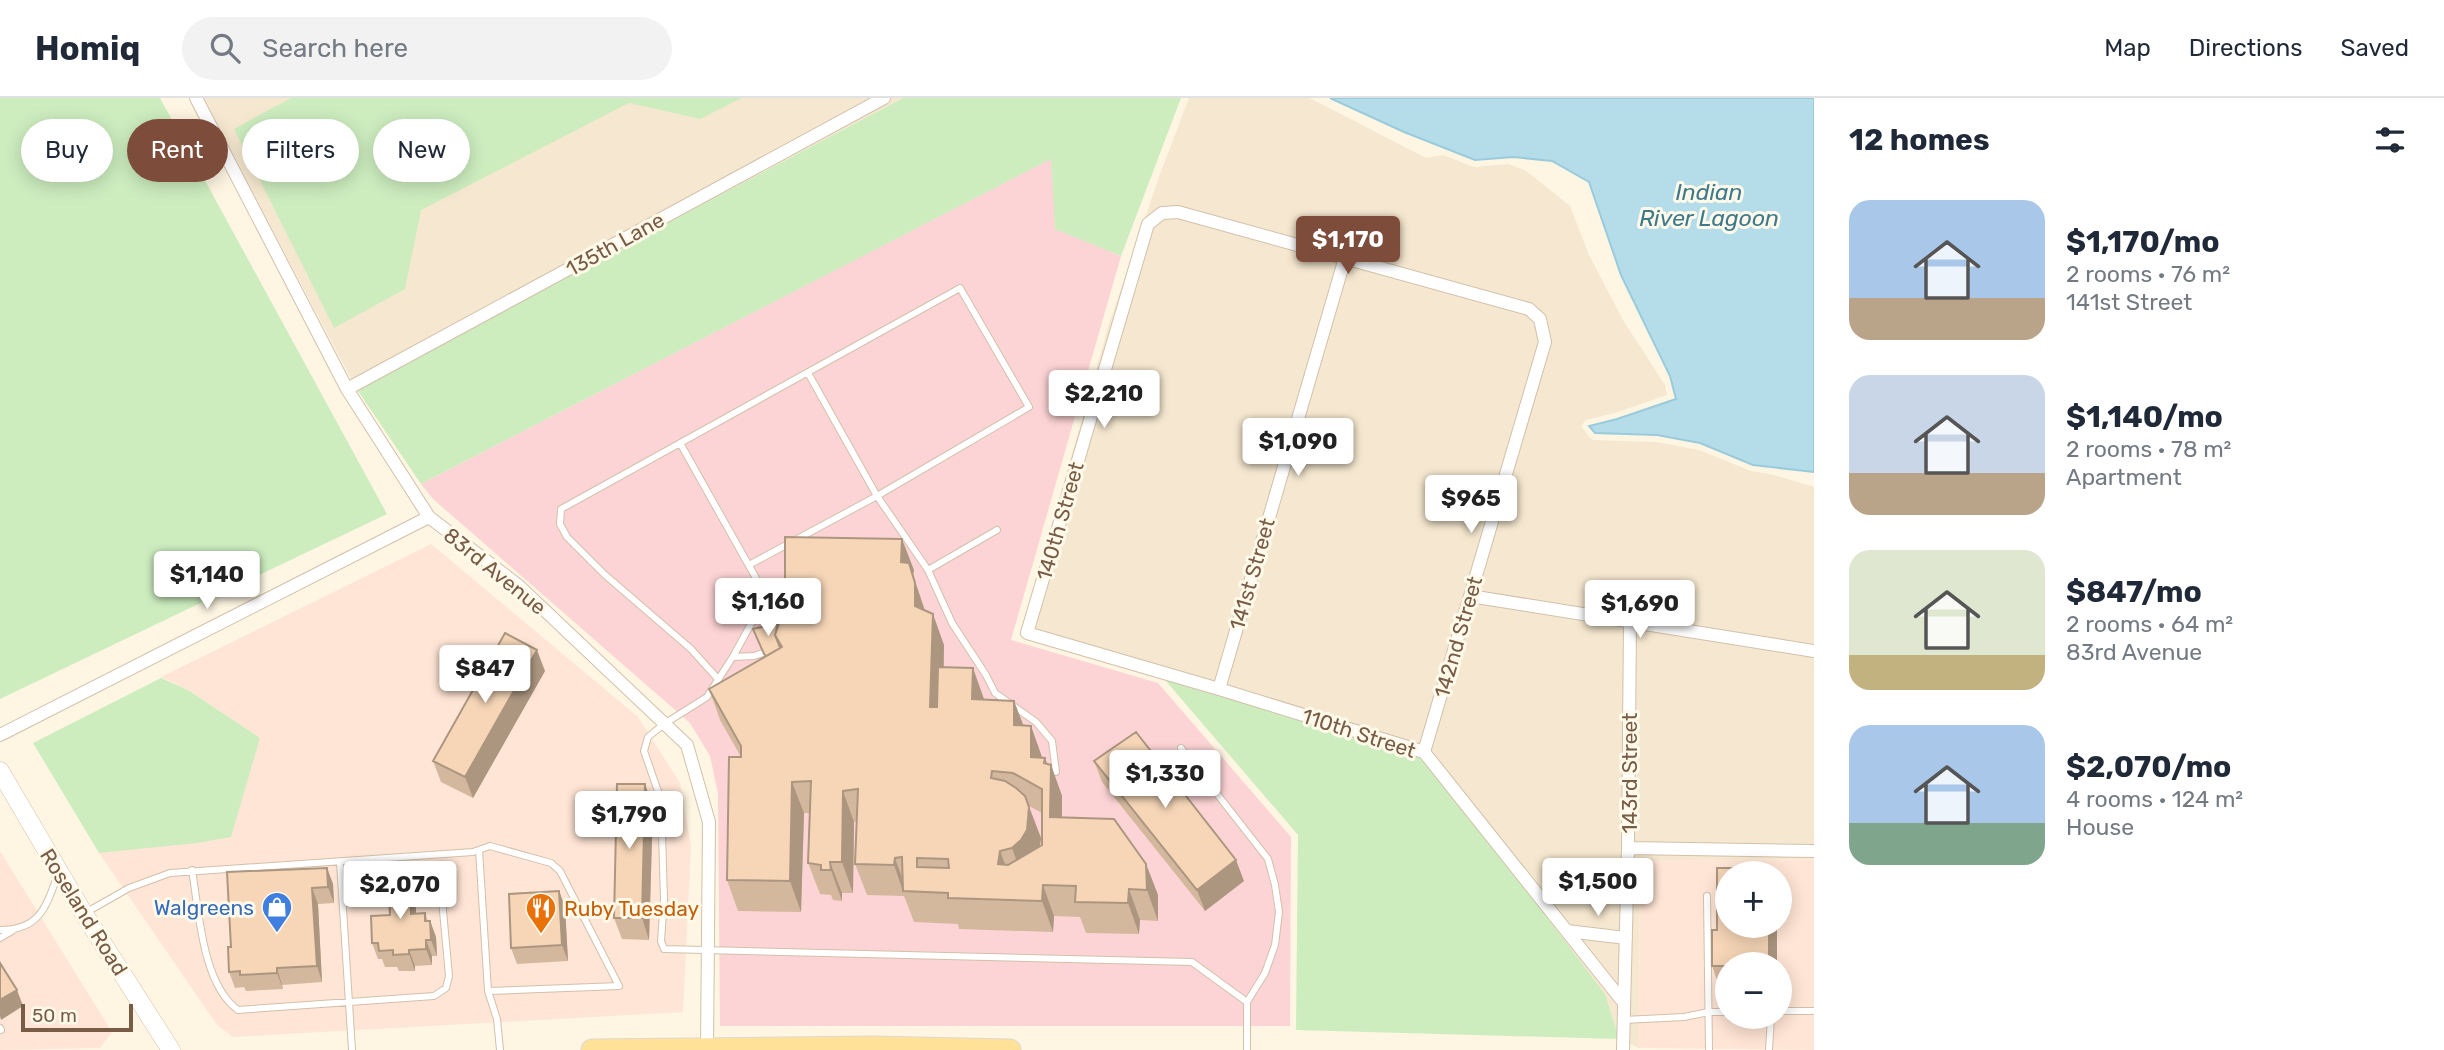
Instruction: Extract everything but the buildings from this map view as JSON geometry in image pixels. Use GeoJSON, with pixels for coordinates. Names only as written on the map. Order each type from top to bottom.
{"type":"FeatureCollection","features":[{"type":"Feature","properties":{"kind":"main road","name":"Roseland Road"},"geometry":{"type":"LineString","coordinates":[[0,771],[58,873],[171,1050]]}},
{"type":"Feature","properties":{"kind":"main road"},"geometry":{"type":"LineString","coordinates":[[593,1050],[1010,1050]]}},
{"type":"Feature","properties":{"kind":"street","name":"83rd Avenue"},"geometry":{"type":"LineString","coordinates":[[196,98],[347,390],[429,517],[519,586],[687,746],[709,822],[706,1049]]}},
{"type":"Feature","properties":{"kind":"street","name":"135th Lane"},"geometry":{"type":"LineString","coordinates":[[347,390],[884,98]]}},
{"type":"Feature","properties":{"kind":"street","name":"140th Street"},"geometry":{"type":"LineString","coordinates":[[1027,633],[1147,224],[1162,213],[1178,212],[1345,258]]}},
{"type":"Feature","properties":{"kind":"street","name":"142nd Street"},"geometry":{"type":"LineString","coordinates":[[1345,258],[1529,309],[1540,319],[1545,342],[1424,752]]}},
{"type":"Feature","properties":{"kind":"street","name":"141st Street"},"geometry":{"type":"LineString","coordinates":[[1219,689],[1345,258]]}},
{"type":"Feature","properties":{"kind":"street"},"geometry":{"type":"LineString","coordinates":[[0,735],[429,517]]}},
{"type":"Feature","properties":{"kind":"street"},"geometry":{"type":"LineString","coordinates":[[1471,596],[1814,651]]}},
{"type":"Feature","properties":{"kind":"street","name":"143rd Street"},"geometry":{"type":"LineString","coordinates":[[1623,1050],[1630,622]]}},
{"type":"Feature","properties":{"kind":"street","name":"110th Street"},"geometry":{"type":"LineString","coordinates":[[1027,633],[1424,752],[1624,1003]]}},
{"type":"Feature","properties":{"kind":"street"},"geometry":{"type":"LineString","coordinates":[[1628,848],[1814,851]]}},
{"type":"Feature","properties":{"kind":"street"},"geometry":{"type":"LineString","coordinates":[[1567,931],[1626,938]]}},
{"type":"Feature","properties":{"kind":"lane"},"geometry":{"type":"LineString","coordinates":[[718,679],[691,649],[604,574],[568,537],[560,524],[561,509],[960,288],[1029,407],[877,496],[748,565]]}},
{"type":"Feature","properties":{"kind":"lane"},"geometry":{"type":"LineString","coordinates":[[808,373],[877,496],[928,570],[952,623],[995,693],[1036,722],[1052,741],[1056,772]]}},
{"type":"Feature","properties":{"kind":"lane"},"geometry":{"type":"LineString","coordinates":[[680,443],[782,620],[781,633]]}},
{"type":"Feature","properties":{"kind":"lane"},"geometry":{"type":"LineString","coordinates":[[928,570],[997,530]]}},
{"type":"Feature","properties":{"kind":"lane"},"geometry":{"type":"LineString","coordinates":[[766,596],[733,657],[706,697],[648,737],[644,751],[661,800],[664,949],[1192,962],[1247,1002]]}},
{"type":"Feature","properties":{"kind":"lane"},"geometry":{"type":"LineString","coordinates":[[733,657],[768,652],[776,644]]}},
{"type":"Feature","properties":{"kind":"lane"},"geometry":{"type":"LineString","coordinates":[[1181,748],[1268,859],[1272,872],[1279,912],[1275,945],[1265,973],[1247,1002],[1247,1050]]}},
{"type":"Feature","properties":{"kind":"lane"},"geometry":{"type":"LineString","coordinates":[[84,914],[129,888],[170,873],[340,862],[479,850],[490,846],[551,863],[560,871],[619,986],[488,991]]}},
{"type":"Feature","properties":{"kind":"lane"},"geometry":{"type":"LineString","coordinates":[[479,850],[488,991],[497,1019],[500,1050]]}},
{"type":"Feature","properties":{"kind":"lane"},"geometry":{"type":"LineString","coordinates":[[340,862],[352,1050]]}},
{"type":"Feature","properties":{"kind":"lane"},"geometry":{"type":"LineString","coordinates":[[192,870],[207,956],[229,1004],[238,1010],[434,996],[446,988],[449,976],[442,900],[415,901]]}},
{"type":"Feature","properties":{"kind":"lane"},"geometry":{"type":"LineString","coordinates":[[0,938],[43,913],[58,873]]}},
{"type":"Feature","properties":{"kind":"lane"},"geometry":{"type":"LineString","coordinates":[[1707,896],[1709,1050]]}},
{"type":"Feature","properties":{"kind":"lane"},"geometry":{"type":"LineString","coordinates":[[343,903],[394,901]]}},
{"type":"Feature","properties":{"kind":"lane"},"geometry":{"type":"LineString","coordinates":[[0,930],[13,930]]}},
{"type":"Feature","properties":{"kind":"lane"},"geometry":{"type":"LineString","coordinates":[[1792,1011],[1814,1011]]}},
{"type":"Feature","properties":{"kind":"lane"},"geometry":{"type":"LineString","coordinates":[[1624,1020],[1684,1017],[1715,1012]]}},
{"type":"Feature","properties":{"kind":"lane"},"geometry":{"type":"LineString","coordinates":[[1769,1050],[1770,1029]]}},
{"type":"Feature","properties":{"kind":"shaded area"},"geometry":{"type":"Polygon","coordinates":[[[203,98],[903,98],[356,388],[247,182],[359,182],[359,119],[242,119],[242,172],[228,145],[228,119],[214,119],[203,98]]]}},
{"type":"Feature","properties":{"kind":"shaded area"},"geometry":{"type":"Polygon","coordinates":[[[1189,98],[1310,98],[1426,158],[1443,155],[1474,167],[1508,164],[1525,170],[1570,206],[1589,255],[1623,320],[1665,385],[1667,395],[1586,420],[1581,426],[1589,437],[1593,440],[1657,442],[1699,450],[1751,471],[1814,487],[1814,859],[1640,861],[1639,1048],[1619,1039],[1194,683],[1165,680],[1160,676],[1020,636],[1109,324],[1189,98]]]}},
{"type":"Feature","properties":{"kind":"shaded area"},"geometry":{"type":"Polygon","coordinates":[[[1052,158],[1055,228],[1121,256],[1011,640],[1158,683],[1291,837],[1290,1026],[720,1026],[718,794],[710,756],[690,723],[433,499],[421,484],[1052,158]]]}},
{"type":"Feature","properties":{"kind":"shaded area"},"geometry":{"type":"Polygon","coordinates":[[[431,544],[638,717],[680,783],[691,846],[683,1012],[233,1037],[217,1025],[99,853],[145,847],[260,738],[188,690],[161,677],[431,544]]]}},
{"type":"Feature","properties":{"kind":"shaded area"},"geometry":{"type":"Polygon","coordinates":[[[0,851],[112,1032],[100,1048],[0,1050],[0,851]]]}},
{"type":"Feature","properties":{"kind":"shaded area"},"geometry":{"type":"Polygon","coordinates":[[[1814,859],[1814,1050],[1639,1048],[1640,861],[1814,859]]]}},
{"type":"Feature","properties":{"kind":"green space"},"geometry":{"type":"Polygon","coordinates":[[[0,98],[160,98],[171,119],[127,119],[127,182],[206,182],[387,514],[0,699],[0,98]]]}},
{"type":"Feature","properties":{"kind":"green space"},"geometry":{"type":"Polygon","coordinates":[[[291,98],[742,98],[700,119],[629,103],[421,210],[405,289],[334,328],[261,182],[359,182],[359,119],[252,119],[291,98]]]}},
{"type":"Feature","properties":{"kind":"green space"},"geometry":{"type":"Polygon","coordinates":[[[903,98],[1181,98],[1121,256],[1055,229],[1051,159],[421,484],[356,388],[903,98]]]}},
{"type":"Feature","properties":{"kind":"green space"},"geometry":{"type":"Polygon","coordinates":[[[242,125],[242,145],[234,129],[242,125]]]}},
{"type":"Feature","properties":{"kind":"green space"},"geometry":{"type":"Polygon","coordinates":[[[161,678],[188,690],[260,738],[231,837],[99,853],[33,743],[161,678]]]}},
{"type":"Feature","properties":{"kind":"green space"},"geometry":{"type":"Polygon","coordinates":[[[1165,680],[1194,683],[1419,749],[1605,994],[1619,1039],[1296,1030],[1298,835],[1165,680]]]}},
{"type":"Feature","properties":{"kind":"water","name":"Indian River Lagoon"},"geometry":{"type":"Polygon","coordinates":[[[1330,98],[1814,98],[1814,472],[1753,465],[1700,443],[1657,435],[1595,433],[1589,426],[1676,399],[1670,376],[1621,275],[1589,182],[1552,161],[1513,157],[1475,160],[1404,132],[1330,98]]]}},
{"type":"Feature","properties":{"kind":"place","name":"Walgreens"},"geometry":{"type":"Point","coordinates":[277,934]}},
{"type":"Feature","properties":{"kind":"place","name":"Ruby Tuesday"},"geometry":{"type":"Point","coordinates":[541,935]}}]}
